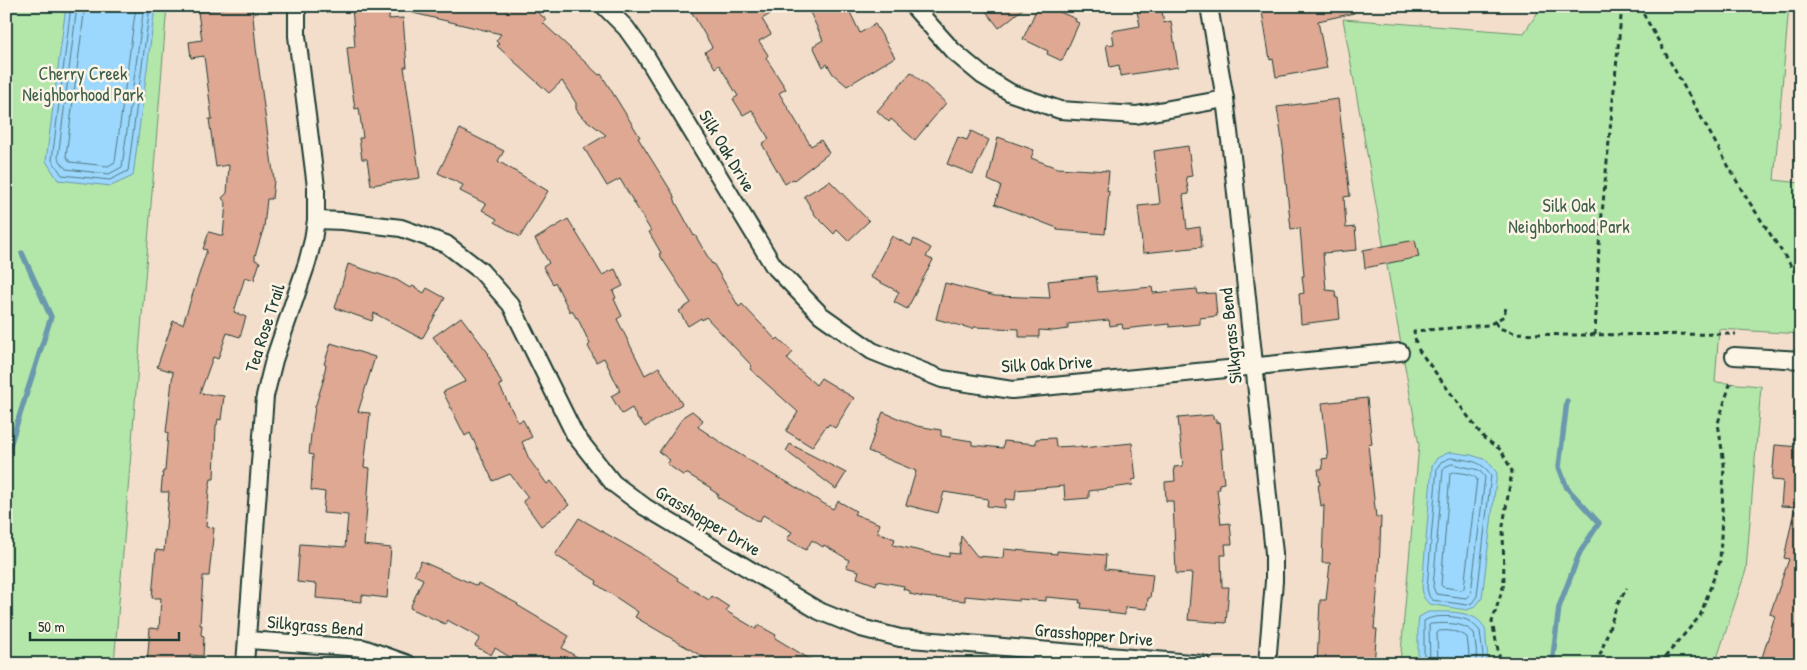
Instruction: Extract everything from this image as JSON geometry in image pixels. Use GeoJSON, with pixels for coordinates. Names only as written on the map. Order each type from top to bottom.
{"type":"FeatureCollection","features":[{"type":"Feature","properties":{"kind":"street","name":"Tea Rose Trail"},"geometry":{"type":"LineString","coordinates":[[245,664],[265,396],[274,360],[307,263],[316,220],[316,187],[297,36],[297,6]]}},
{"type":"Feature","properties":{"kind":"street","name":"Silk Oak Drive"},"geometry":{"type":"LineString","coordinates":[[604,6],[626,28],[646,56],[773,265],[821,314],[872,351],[942,379],[1012,390],[1400,352]]}},
{"type":"Feature","properties":{"kind":"street"},"geometry":{"type":"LineString","coordinates":[[913,6],[953,51],[983,76],[1011,93],[1060,110],[1136,115],[1225,99]]}},
{"type":"Feature","properties":{"kind":"street","name":"Silkgrass Bend"},"geometry":{"type":"LineString","coordinates":[[1209,6],[1225,99],[1274,553],[1274,581],[1267,664]]}},
{"type":"Feature","properties":{"kind":"street","name":"Grasshopper Drive"},"geometry":{"type":"LineString","coordinates":[[316,220],[343,221],[401,228],[446,244],[481,271],[510,305],[575,434],[613,483],[645,508],[819,611],[861,628],[900,638],[1202,664]]}},
{"type":"Feature","properties":{"kind":"street"},"geometry":{"type":"LineString","coordinates":[[1734,356],[1801,360]]}},
{"type":"Feature","properties":{"kind":"street","name":"Silkgrass Bend"},"geometry":{"type":"LineString","coordinates":[[247,640],[363,648],[408,664]]}},
{"type":"Feature","properties":{"kind":"path"},"geometry":{"type":"LineString","coordinates":[[1596,335],[1599,244],[1622,6]]}},
{"type":"Feature","properties":{"kind":"path"},"geometry":{"type":"LineString","coordinates":[[1639,6],[1744,194],[1801,281]]}},
{"type":"Feature","properties":{"kind":"path"},"geometry":{"type":"LineString","coordinates":[[1506,307],[1504,316],[1495,322],[1479,327],[1414,331],[1418,350],[1484,438],[1501,450],[1512,471],[1502,526],[1504,584],[1492,622],[1501,664],[1508,664]]}},
{"type":"Feature","properties":{"kind":"path"},"geometry":{"type":"LineString","coordinates":[[1495,322],[1499,328],[1514,333],[1596,335],[1736,334]]}},
{"type":"Feature","properties":{"kind":"path"},"geometry":{"type":"LineString","coordinates":[[1659,664],[1700,616],[1720,561],[1724,464],[1718,423],[1731,381]]}},
{"type":"Feature","properties":{"kind":"path"},"geometry":{"type":"LineString","coordinates":[[1597,664],[1617,605],[1627,588]]}},
{"type":"Feature","properties":{"kind":"green space","name":"Cherry Creek Neighborhood Park"},"geometry":{"type":"Polygon","coordinates":[[[6,6],[167,6],[114,664],[6,664],[6,6]]]}},
{"type":"Feature","properties":{"kind":"green space","name":"Silk Oak Neighborhood Park"},"geometry":{"type":"Polygon","coordinates":[[[1542,6],[1789,6],[1774,180],[1801,183],[1801,334],[1719,329],[1715,382],[1761,386],[1746,570],[1715,664],[1400,664],[1419,445],[1343,19],[1524,33],[1542,6]]]}},
{"type":"Feature","properties":{"kind":"water"},"geometry":{"type":"Polygon","coordinates":[[[66,6],[154,6],[155,8],[133,176],[111,186],[58,180],[46,161],[66,6]]]}},
{"type":"Feature","properties":{"kind":"water"},"geometry":{"type":"Polygon","coordinates":[[[1450,452],[1471,455],[1487,460],[1497,473],[1482,598],[1475,607],[1467,610],[1429,604],[1424,598],[1422,588],[1432,466],[1437,458],[1450,452]]]}},
{"type":"Feature","properties":{"kind":"water"},"geometry":{"type":"Polygon","coordinates":[[[1428,612],[1460,613],[1475,618],[1481,623],[1486,633],[1487,655],[1485,664],[1420,664],[1418,661],[1419,617],[1428,612]]]}},
{"type":"Feature","properties":{"kind":"building"},"geometry":{"type":"Polygon","coordinates":[[[252,6],[274,180],[272,199],[267,199],[264,227],[255,256],[255,260],[260,262],[254,280],[245,277],[234,312],[246,317],[240,337],[227,333],[218,359],[213,357],[200,393],[224,396],[221,420],[218,419],[216,425],[214,479],[211,479],[209,489],[206,527],[214,528],[209,576],[203,576],[200,625],[202,625],[201,635],[204,636],[203,656],[190,655],[189,664],[147,664],[150,628],[159,629],[161,598],[152,598],[156,550],[164,551],[169,492],[161,492],[163,471],[165,471],[168,433],[166,432],[173,372],[157,367],[173,321],[183,324],[207,250],[203,249],[209,232],[223,236],[226,203],[222,198],[227,193],[229,165],[216,167],[209,119],[212,119],[204,56],[191,58],[189,42],[202,40],[198,12],[252,6]]]}},
{"type":"Feature","properties":{"kind":"building"},"geometry":{"type":"Polygon","coordinates":[[[352,6],[390,6],[389,19],[403,18],[407,67],[404,67],[420,178],[371,185],[367,159],[362,159],[359,138],[363,138],[359,108],[355,109],[349,67],[347,48],[355,47],[352,6]]]}},
{"type":"Feature","properties":{"kind":"building"},"geometry":{"type":"Polygon","coordinates":[[[414,6],[529,6],[546,19],[543,23],[599,75],[601,74],[673,194],[694,236],[713,263],[739,307],[742,304],[776,340],[778,338],[793,352],[787,359],[816,385],[821,378],[854,398],[835,428],[829,424],[826,426],[812,447],[786,431],[798,412],[750,369],[752,366],[706,317],[688,326],[679,311],[691,303],[659,254],[661,253],[649,232],[651,231],[620,179],[607,186],[584,148],[606,135],[581,116],[576,109],[576,103],[562,81],[549,93],[497,46],[499,44],[496,41],[501,34],[413,13],[414,6]]]}},
{"type":"Feature","properties":{"kind":"building"},"geometry":{"type":"Polygon","coordinates":[[[688,6],[783,6],[762,19],[771,34],[759,41],[768,55],[766,58],[786,89],[779,93],[811,146],[821,140],[829,153],[794,180],[785,184],[762,144],[769,139],[752,110],[743,115],[733,99],[738,96],[719,65],[715,68],[705,52],[712,47],[688,6]]]}},
{"type":"Feature","properties":{"kind":"building"},"geometry":{"type":"Polygon","coordinates":[[[807,6],[847,6],[860,33],[875,24],[895,57],[847,86],[833,74],[827,64],[823,67],[813,46],[823,40],[807,6]]]}},
{"type":"Feature","properties":{"kind":"building"},"geometry":{"type":"Polygon","coordinates":[[[982,6],[1026,6],[999,28],[982,6]]]}},
{"type":"Feature","properties":{"kind":"building"},"geometry":{"type":"Polygon","coordinates":[[[1038,6],[1046,6],[1076,19],[1075,21],[1079,23],[1062,61],[1047,54],[1048,51],[1023,39],[1038,6]]]}},
{"type":"Feature","properties":{"kind":"building"},"geometry":{"type":"Polygon","coordinates":[[[1136,6],[1161,6],[1164,23],[1171,21],[1178,67],[1120,76],[1119,65],[1110,67],[1106,45],[1114,44],[1112,31],[1140,26],[1136,6]]]}},
{"type":"Feature","properties":{"kind":"building"},"geometry":{"type":"Polygon","coordinates":[[[1261,6],[1353,6],[1354,13],[1318,21],[1327,68],[1276,77],[1273,59],[1270,60],[1261,6]]]}},
{"type":"Feature","properties":{"kind":"building"},"geometry":{"type":"Polygon","coordinates":[[[911,72],[946,103],[915,140],[891,119],[889,122],[877,111],[911,72]]]}},
{"type":"Feature","properties":{"kind":"building"},"geometry":{"type":"Polygon","coordinates":[[[1338,99],[1350,196],[1344,197],[1346,228],[1355,227],[1357,250],[1323,253],[1326,290],[1335,291],[1336,298],[1338,298],[1340,319],[1301,324],[1299,294],[1304,293],[1302,276],[1304,276],[1300,228],[1291,229],[1284,154],[1277,107],[1338,99]]]}},
{"type":"Feature","properties":{"kind":"building"},"geometry":{"type":"Polygon","coordinates":[[[460,129],[504,151],[498,161],[548,191],[520,237],[495,222],[497,219],[482,210],[486,204],[460,191],[463,185],[438,173],[460,129]]]}},
{"type":"Feature","properties":{"kind":"building"},"geometry":{"type":"Polygon","coordinates":[[[971,131],[989,140],[973,174],[947,164],[958,137],[967,140],[971,131]]]}},
{"type":"Feature","properties":{"kind":"building"},"geometry":{"type":"Polygon","coordinates":[[[998,137],[1034,150],[1031,158],[1057,168],[1109,171],[1105,234],[1057,230],[1057,228],[995,204],[1001,186],[988,180],[998,137]]]}},
{"type":"Feature","properties":{"kind":"building"},"geometry":{"type":"Polygon","coordinates":[[[1188,146],[1192,176],[1186,177],[1189,194],[1183,195],[1187,229],[1200,227],[1202,247],[1143,253],[1138,206],[1160,204],[1154,151],[1188,146]]]}},
{"type":"Feature","properties":{"kind":"building"},"geometry":{"type":"Polygon","coordinates":[[[830,181],[869,221],[848,241],[837,230],[834,234],[815,215],[804,196],[830,181]]]}},
{"type":"Feature","properties":{"kind":"building"},"geometry":{"type":"Polygon","coordinates":[[[568,219],[602,275],[615,269],[623,286],[613,291],[616,298],[614,299],[622,316],[617,319],[645,375],[659,367],[682,404],[645,427],[638,420],[632,408],[622,414],[611,396],[620,391],[604,358],[596,362],[577,317],[572,310],[570,312],[555,282],[553,284],[543,267],[549,263],[535,239],[568,219]]]}},
{"type":"Feature","properties":{"kind":"building"},"geometry":{"type":"Polygon","coordinates":[[[892,236],[911,246],[914,239],[931,248],[926,257],[933,260],[907,309],[894,302],[899,292],[870,277],[892,236]]]}},
{"type":"Feature","properties":{"kind":"building"},"geometry":{"type":"Polygon","coordinates":[[[1415,240],[1419,257],[1365,268],[1363,250],[1415,240]]]}},
{"type":"Feature","properties":{"kind":"building"},"geometry":{"type":"Polygon","coordinates":[[[348,264],[397,280],[410,288],[413,286],[424,293],[427,288],[445,298],[422,339],[374,313],[372,321],[335,308],[348,264]]]}},
{"type":"Feature","properties":{"kind":"building"},"geometry":{"type":"Polygon","coordinates":[[[1096,276],[1098,292],[1152,287],[1153,293],[1197,289],[1198,294],[1215,293],[1217,316],[1200,318],[1200,324],[1169,327],[1169,324],[1123,329],[1122,324],[1110,326],[1109,320],[1068,324],[1068,329],[1039,330],[1039,337],[1019,337],[1019,329],[974,327],[973,329],[936,319],[945,283],[995,296],[1050,298],[1048,281],[1096,276]]]}},
{"type":"Feature","properties":{"kind":"building"},"geometry":{"type":"Polygon","coordinates":[[[461,317],[489,354],[502,384],[499,385],[518,422],[523,420],[532,437],[522,442],[529,459],[547,484],[551,481],[569,505],[541,526],[523,501],[528,497],[510,474],[493,481],[470,433],[465,436],[443,392],[466,381],[433,337],[461,317]]]}},
{"type":"Feature","properties":{"kind":"building"},"geometry":{"type":"Polygon","coordinates":[[[331,343],[375,357],[358,412],[370,413],[364,467],[370,468],[364,545],[391,548],[387,598],[362,595],[362,602],[316,598],[317,584],[297,582],[300,544],[345,547],[348,515],[323,513],[325,492],[311,490],[313,455],[309,454],[311,434],[315,407],[325,375],[326,365],[324,364],[331,343]]]}},
{"type":"Feature","properties":{"kind":"building"},"geometry":{"type":"Polygon","coordinates":[[[1367,398],[1372,444],[1368,445],[1376,517],[1381,517],[1374,629],[1377,629],[1374,664],[1317,664],[1320,600],[1326,600],[1330,563],[1322,563],[1324,505],[1321,506],[1318,485],[1320,485],[1318,469],[1323,469],[1322,459],[1328,458],[1322,403],[1367,398]]]}},
{"type":"Feature","properties":{"kind":"building"},"geometry":{"type":"Polygon","coordinates":[[[692,411],[703,420],[698,427],[780,479],[833,509],[838,501],[856,511],[854,514],[880,524],[877,532],[895,539],[893,545],[949,557],[949,553],[959,554],[961,536],[977,556],[1003,558],[1004,549],[1057,554],[1057,551],[1106,555],[1105,569],[1153,574],[1147,609],[1125,607],[1125,615],[1081,608],[1082,603],[1079,603],[1080,600],[1046,597],[1046,601],[1019,599],[1019,601],[965,596],[965,601],[923,597],[910,594],[910,591],[903,589],[904,586],[877,581],[876,585],[857,578],[859,571],[846,567],[849,560],[824,545],[823,547],[812,540],[806,550],[787,539],[792,532],[763,515],[759,522],[717,497],[719,495],[711,488],[686,473],[684,476],[667,464],[670,460],[659,452],[684,416],[692,411]]]}},
{"type":"Feature","properties":{"kind":"building"},"geometry":{"type":"Polygon","coordinates":[[[883,412],[917,426],[941,430],[941,436],[972,441],[972,445],[1003,448],[1004,441],[1036,444],[1036,439],[1055,438],[1056,447],[1074,446],[1082,448],[1132,443],[1136,479],[1132,480],[1133,485],[1089,491],[1089,498],[1065,500],[1064,486],[1016,490],[1015,500],[1005,499],[1005,508],[987,506],[988,499],[944,492],[938,513],[906,505],[916,471],[868,451],[883,412]]]}},
{"type":"Feature","properties":{"kind":"building"},"geometry":{"type":"Polygon","coordinates":[[[1213,415],[1216,423],[1220,422],[1223,449],[1221,449],[1224,483],[1219,484],[1220,489],[1217,489],[1221,524],[1230,523],[1232,544],[1225,544],[1226,555],[1221,555],[1222,587],[1229,587],[1226,623],[1188,620],[1192,573],[1176,574],[1173,501],[1166,501],[1165,482],[1175,481],[1174,467],[1183,466],[1178,418],[1213,415]]]}},
{"type":"Feature","properties":{"kind":"building"},"geometry":{"type":"Polygon","coordinates":[[[790,444],[846,473],[836,489],[786,451],[790,444]]]}},
{"type":"Feature","properties":{"kind":"building"},"geometry":{"type":"Polygon","coordinates":[[[1775,445],[1801,447],[1801,507],[1781,506],[1783,481],[1772,480],[1775,445]]]}},
{"type":"Feature","properties":{"kind":"building"},"geometry":{"type":"Polygon","coordinates":[[[1794,511],[1801,511],[1801,664],[1760,664],[1775,616],[1770,614],[1789,559],[1784,558],[1794,511]]]}},
{"type":"Feature","properties":{"kind":"building"},"geometry":{"type":"Polygon","coordinates":[[[579,518],[640,553],[709,600],[712,596],[729,607],[726,611],[756,629],[758,625],[776,635],[775,638],[818,664],[715,664],[635,617],[638,612],[596,584],[597,581],[555,555],[579,518]]]}},
{"type":"Feature","properties":{"kind":"building"},"geometry":{"type":"Polygon","coordinates":[[[421,561],[477,586],[478,583],[518,604],[569,636],[562,648],[589,664],[521,664],[495,648],[491,655],[475,646],[480,638],[447,620],[445,624],[410,608],[423,579],[414,575],[421,561]]]}},
{"type":"Feature","properties":{"kind":"waterway"},"geometry":{"type":"LineString","coordinates":[[6,458],[51,317],[22,253]]}},
{"type":"Feature","properties":{"kind":"waterway"},"geometry":{"type":"LineString","coordinates":[[1552,664],[1559,607],[1580,552],[1599,523],[1567,488],[1559,467],[1567,401]]}}]}
